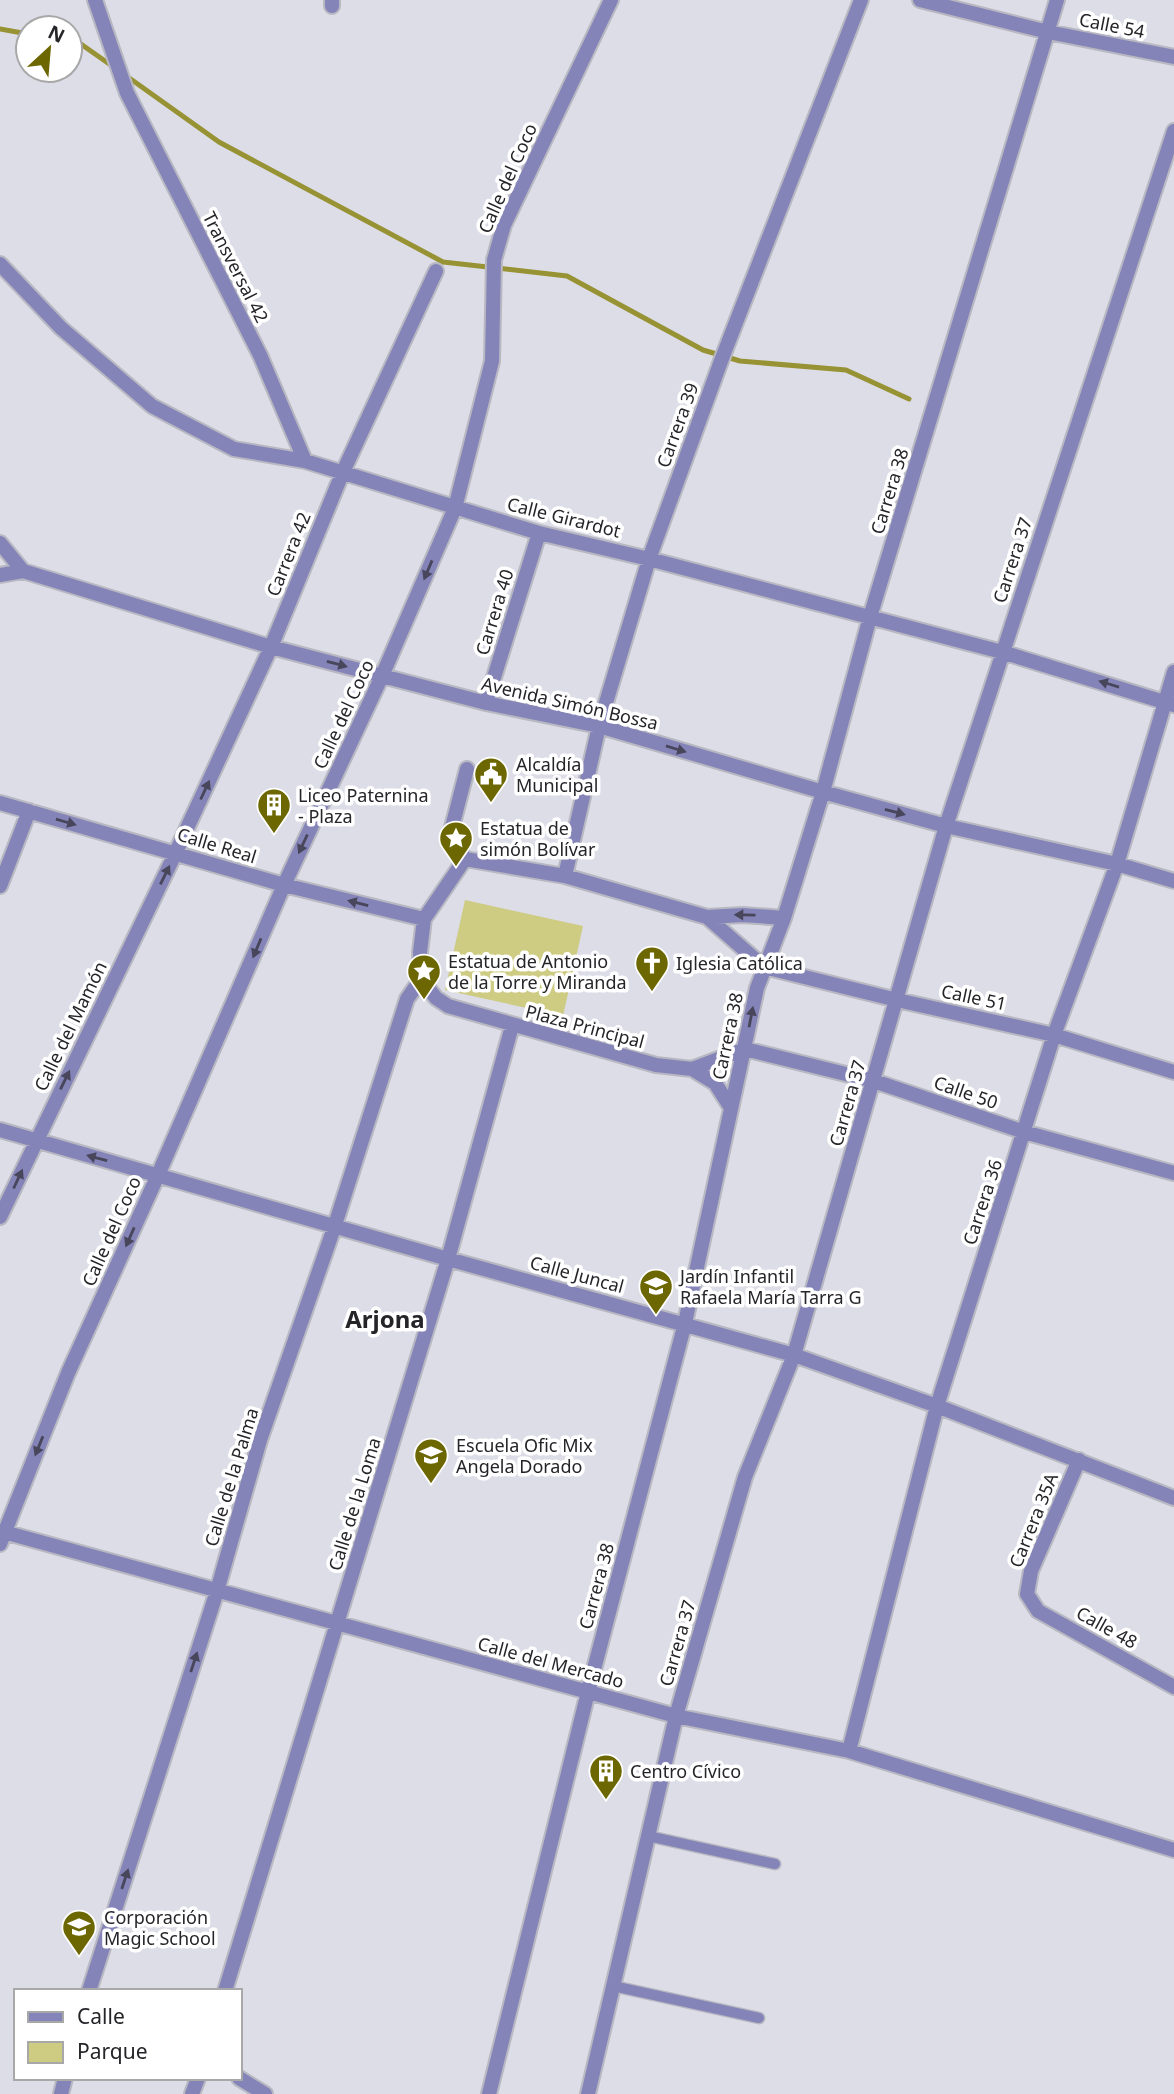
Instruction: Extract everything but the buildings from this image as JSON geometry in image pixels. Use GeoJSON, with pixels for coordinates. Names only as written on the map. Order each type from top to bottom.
{"type":"FeatureCollection","features":[{"type":"Feature","properties":{"kind":"street","name":"Transversal 42"},"geometry":{"type":"LineString","coordinates":[[95,0],[127,93],[260,355],[305,461]]}},
{"type":"Feature","properties":{"kind":"street","name":"Calle del Coco"},"geometry":{"type":"LineString","coordinates":[[2,1536],[68,1373],[158,1175],[284,885],[382,676],[455,508],[492,361],[494,267],[504,225],[611,0]]}},
{"type":"Feature","properties":{"kind":"street","name":"Carrera 39"},"geometry":{"type":"LineString","coordinates":[[565,876],[599,726],[649,559],[723,356],[861,0]]}},
{"type":"Feature","properties":{"kind":"street","name":"Calle 54"},"geometry":{"type":"LineString","coordinates":[[920,0],[1048,32],[1174,57]]}},
{"type":"Feature","properties":{"kind":"street","name":"Carrera 38"},"geometry":{"type":"LineString","coordinates":[[489,2094],[588,1692],[685,1323],[757,988],[784,918],[823,792],[870,617],[1057,0]]}},
{"type":"Feature","properties":{"kind":"street","name":"Carrera 37"},"geometry":{"type":"LineString","coordinates":[[588,2094],[676,1716],[746,1477],[794,1355],[946,826],[1174,131]]}},
{"type":"Feature","properties":{"kind":"street","name":"Calle Girardot"},"geometry":{"type":"LineString","coordinates":[[0,264],[61,328],[152,405],[234,449],[305,461],[540,533],[1002,652],[1169,703]]}},
{"type":"Feature","properties":{"kind":"street","name":"Carrera 42"},"geometry":{"type":"LineString","coordinates":[[176,852],[271,647],[342,474],[436,271]]}},
{"type":"Feature","properties":{"kind":"street","name":"Carrera 40"},"geometry":{"type":"LineString","coordinates":[[486,703],[540,533]]}},
{"type":"Feature","properties":{"kind":"street"},"geometry":{"type":"LineString","coordinates":[[0,543],[23,571]]}},
{"type":"Feature","properties":{"kind":"street","name":"Avenida Simón Bossa"},"geometry":{"type":"LineString","coordinates":[[0,575],[23,571],[271,647],[486,703],[599,726],[946,826],[1117,864],[1174,881]]}},
{"type":"Feature","properties":{"kind":"street","name":"Carrera 36"},"geometry":{"type":"LineString","coordinates":[[849,1751],[937,1406],[1054,1035],[1117,864],[1169,703],[1174,672]]}},
{"type":"Feature","properties":{"kind":"street"},"geometry":{"type":"LineString","coordinates":[[467,769],[450,835],[465,859],[565,876],[706,917],[743,915],[784,918]]}},
{"type":"Feature","properties":{"kind":"street","name":"Calle Real"},"geometry":{"type":"LineString","coordinates":[[0,803],[284,885],[424,919]]}},
{"type":"Feature","properties":{"kind":"street"},"geometry":{"type":"LineString","coordinates":[[0,886],[29,811]]}},
{"type":"Feature","properties":{"kind":"street","name":"Calle del Mamón"},"geometry":{"type":"LineString","coordinates":[[0,1217],[176,852]]}},
{"type":"Feature","properties":{"kind":"street"},"geometry":{"type":"LineString","coordinates":[[421,979],[420,952],[424,919],[465,859]]}},
{"type":"Feature","properties":{"kind":"street"},"geometry":{"type":"LineString","coordinates":[[706,917],[764,967]]}},
{"type":"Feature","properties":{"kind":"street","name":"Calle 51"},"geometry":{"type":"LineString","coordinates":[[764,967],[1054,1035],[1174,1072]]}},
{"type":"Feature","properties":{"kind":"street","name":"Plaza Principal"},"geometry":{"type":"LineString","coordinates":[[421,979],[436,998],[447,1006],[656,1065],[692,1069],[746,1049]]}},
{"type":"Feature","properties":{"kind":"street","name":"Calle de la Palma"},"geometry":{"type":"LineString","coordinates":[[90,1989],[216,1591],[260,1440],[335,1225],[407,999],[421,979]]}},
{"type":"Feature","properties":{"kind":"street","name":"Calle de la Loma"},"geometry":{"type":"LineString","coordinates":[[226,1989],[448,1259],[512,1026]]}},
{"type":"Feature","properties":{"kind":"street","name":"Calle 50"},"geometry":{"type":"LineString","coordinates":[[746,1049],[874,1081],[1024,1132],[1174,1173]]}},
{"type":"Feature","properties":{"kind":"street"},"geometry":{"type":"LineString","coordinates":[[692,1069],[715,1083],[732,1108]]}},
{"type":"Feature","properties":{"kind":"street","name":"Calle Juncal"},"geometry":{"type":"LineString","coordinates":[[0,1130],[794,1355],[937,1406],[1174,1498]]}},
{"type":"Feature","properties":{"kind":"street","name":"Carrera 35A"},"geometry":{"type":"LineString","coordinates":[[1027,1594],[1031,1571],[1079,1460]]}},
{"type":"Feature","properties":{"kind":"street","name":"Calle del Mercado"},"geometry":{"type":"LineString","coordinates":[[2,1536],[676,1716],[849,1751],[1174,1850]]}},
{"type":"Feature","properties":{"kind":"street","name":"Calle 48"},"geometry":{"type":"LineString","coordinates":[[1027,1594],[1038,1611],[1174,1687]]}},
{"type":"Feature","properties":{"kind":"street"},"geometry":{"type":"LineString","coordinates":[[242,2080],[265,2094]]}},
{"type":"Feature","properties":{"kind":"lane"},"geometry":{"type":"LineString","coordinates":[[648,1836],[775,1864]]}},
{"type":"Feature","properties":{"kind":"lane"},"geometry":{"type":"LineString","coordinates":[[613,1986],[759,2018]]}},
{"type":"Feature","properties":{"kind":"green space"},"geometry":{"type":"Polygon","coordinates":[[[465,900],[583,926],[563,1016],[445,990],[465,900]]]}},
{"type":"Feature","properties":{"kind":"waterway"},"geometry":{"type":"LineString","coordinates":[[0,29],[14,32]]}},
{"type":"Feature","properties":{"kind":"waterway"},"geometry":{"type":"LineString","coordinates":[[84,46],[115,68]]}},
{"type":"Feature","properties":{"kind":"waterway"},"geometry":{"type":"LineString","coordinates":[[125,75],[219,142],[443,262],[567,276],[703,350],[740,361],[846,370],[909,399]]}},
{"type":"Feature","properties":{"kind":"place","name":"Alcaldía Municipal"},"geometry":{"type":"Point","coordinates":[491,804]}},
{"type":"Feature","properties":{"kind":"place","name":"Liceo Paternina - Plaza"},"geometry":{"type":"Point","coordinates":[274,835]}},
{"type":"Feature","properties":{"kind":"place","name":"Estatua de simón Bolívar"},"geometry":{"type":"Point","coordinates":[456,868]}},
{"type":"Feature","properties":{"kind":"place","name":"Iglesia Católica"},"geometry":{"type":"Point","coordinates":[652,993]}},
{"type":"Feature","properties":{"kind":"place","name":"Estatua de Antonio de la Torre y Miranda"},"geometry":{"type":"Point","coordinates":[424,1001]}},
{"type":"Feature","properties":{"kind":"place","name":"Jardín Infantil Rafaela María Tarra G"},"geometry":{"type":"Point","coordinates":[656,1316]}},
{"type":"Feature","properties":{"kind":"place","name":"Escuela Ofic Mix Angela Dorado"},"geometry":{"type":"Point","coordinates":[431,1485]}},
{"type":"Feature","properties":{"kind":"place","name":"Centro Cívico"},"geometry":{"type":"Point","coordinates":[606,1801]}},
{"type":"Feature","properties":{"kind":"place","name":"Corporación Magic School"},"geometry":{"type":"Point","coordinates":[79,1957]}},
{"type":"Feature","properties":{"kind":"district","name":"Arjona"},"geometry":{"type":"Point","coordinates":[385,1318]}}]}
